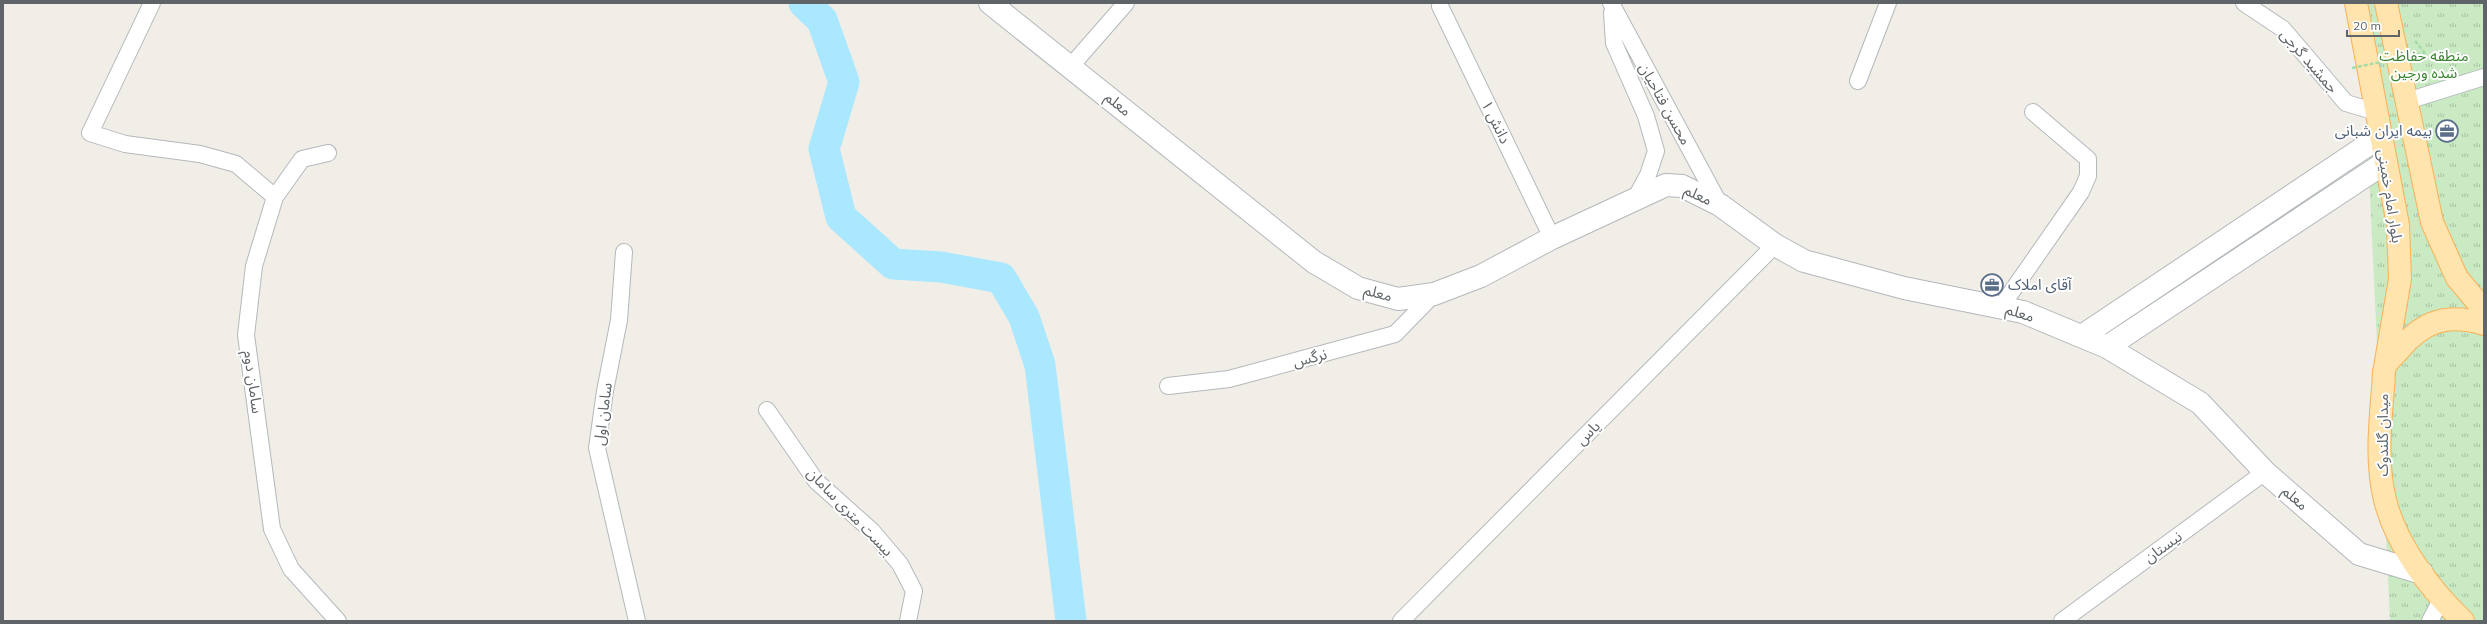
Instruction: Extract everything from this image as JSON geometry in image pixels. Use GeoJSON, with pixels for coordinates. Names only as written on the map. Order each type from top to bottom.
{"type":"FeatureCollection","features":[{"type":"Feature","properties":{"kind":"main road","name":"معلم"},"geometry":{"type":"LineString","coordinates":[[990,3],[1071,66],[1314,262],[1358,288],[1398,299],[1434,294],[1481,276],[1552,238],[1666,185],[1682,186],[1720,205],[1775,245],[1804,261],[1881,282],[2023,312],[2107,347],[2200,403],[2265,472],[2359,554],[2422,573]]}},
{"type":"Feature","properties":{"kind":"main road","name":"بلوار امام خمینی"},"geometry":{"type":"LineString","coordinates":[[2356,3],[2398,225],[2400,279],[2385,367]]}},
{"type":"Feature","properties":{"kind":"main road"},"geometry":{"type":"LineString","coordinates":[[2386,3],[2432,222],[2457,278],[2484,310]]}},
{"type":"Feature","properties":{"kind":"main road"},"geometry":{"type":"LineString","coordinates":[[2082,336],[2381,136]]}},
{"type":"Feature","properties":{"kind":"main road"},"geometry":{"type":"LineString","coordinates":[[2107,347],[2386,162]]}},
{"type":"Feature","properties":{"kind":"main road"},"geometry":{"type":"LineString","coordinates":[[2385,367],[2410,337],[2433,322],[2464,318],[2484,324]]}},
{"type":"Feature","properties":{"kind":"main road","name":"میدان گلندوک"},"geometry":{"type":"LineString","coordinates":[[2385,367],[2380,458],[2385,500],[2397,532],[2422,573],[2455,614]]}},
{"type":"Feature","properties":{"kind":"street"},"geometry":{"type":"LineString","coordinates":[[152,3],[90,133],[125,144],[200,154],[236,164],[275,197]]}},
{"type":"Feature","properties":{"kind":"street"},"geometry":{"type":"LineString","coordinates":[[1071,66],[1126,3]]}},
{"type":"Feature","properties":{"kind":"street"},"geometry":{"type":"LineString","coordinates":[[1858,81],[1888,3]]}},
{"type":"Feature","properties":{"kind":"street","name":"جمشید گرجی"},"geometry":{"type":"LineString","coordinates":[[2244,3],[2283,29],[2346,104],[2376,112]]}},
{"type":"Feature","properties":{"kind":"street"},"geometry":{"type":"LineString","coordinates":[[1615,4],[1614,43],[1646,116],[1656,151],[1648,175],[1634,201]]}},
{"type":"Feature","properties":{"kind":"street","name":"محسن فتاحیان"},"geometry":{"type":"LineString","coordinates":[[1615,4],[1720,205]]}},
{"type":"Feature","properties":{"kind":"street","name":"دانش ۱"},"geometry":{"type":"LineString","coordinates":[[1440,6],[1552,238]]}},
{"type":"Feature","properties":{"kind":"street"},"geometry":{"type":"LineString","coordinates":[[2407,101],[2484,76]]}},
{"type":"Feature","properties":{"kind":"street"},"geometry":{"type":"LineString","coordinates":[[2001,307],[2081,192],[2088,176],[2088,159],[2033,112]]}},
{"type":"Feature","properties":{"kind":"street","name":"سامان دوم"},"geometry":{"type":"LineString","coordinates":[[328,153],[302,159],[275,197],[254,266],[246,335],[272,529],[291,569],[338,621]]}},
{"type":"Feature","properties":{"kind":"street","name":"یاس"},"geometry":{"type":"LineString","coordinates":[[1401,621],[1775,245]]}},
{"type":"Feature","properties":{"kind":"street","name":"سامان اول"},"geometry":{"type":"LineString","coordinates":[[624,252],[619,320],[604,391],[597,448],[637,621]]}},
{"type":"Feature","properties":{"kind":"street","name":"نرگس"},"geometry":{"type":"LineString","coordinates":[[1168,386],[1229,380],[1395,334],[1434,294]]}},
{"type":"Feature","properties":{"kind":"street","name":"بیست متری سامان"},"geometry":{"type":"LineString","coordinates":[[767,410],[816,481],[872,531],[900,564],[914,591],[908,621]]}},
{"type":"Feature","properties":{"kind":"street","name":"نیستان"},"geometry":{"type":"LineString","coordinates":[[2062,621],[2265,472]]}},
{"type":"Feature","properties":{"kind":"street"},"geometry":{"type":"LineString","coordinates":[[2430,621],[2455,614]]}},
{"type":"Feature","properties":{"kind":"path"},"geometry":{"type":"LineString","coordinates":[[2352,68],[2425,53],[2412,38]]}},
{"type":"Feature","properties":{"kind":"green space","name":"منطقه حفاظت شده ورجین"},"geometry":{"type":"Polygon","coordinates":[[[2361,3],[2484,3],[2484,621],[2390,621],[2361,3]]]}},
{"type":"Feature","properties":{"kind":"waterway"},"geometry":{"type":"LineString","coordinates":[[804,3],[822,20],[844,82],[824,149],[841,217],[893,264],[941,267],[1001,278],[1024,317],[1040,365],[1071,621]]}},
{"type":"Feature","properties":{"kind":"place","name":"بیمه ایران شبانی"},"geometry":{"type":"Point","coordinates":[2447,131]}},
{"type":"Feature","properties":{"kind":"place","name":"آقای املاک"},"geometry":{"type":"Point","coordinates":[1992,285]}}]}
